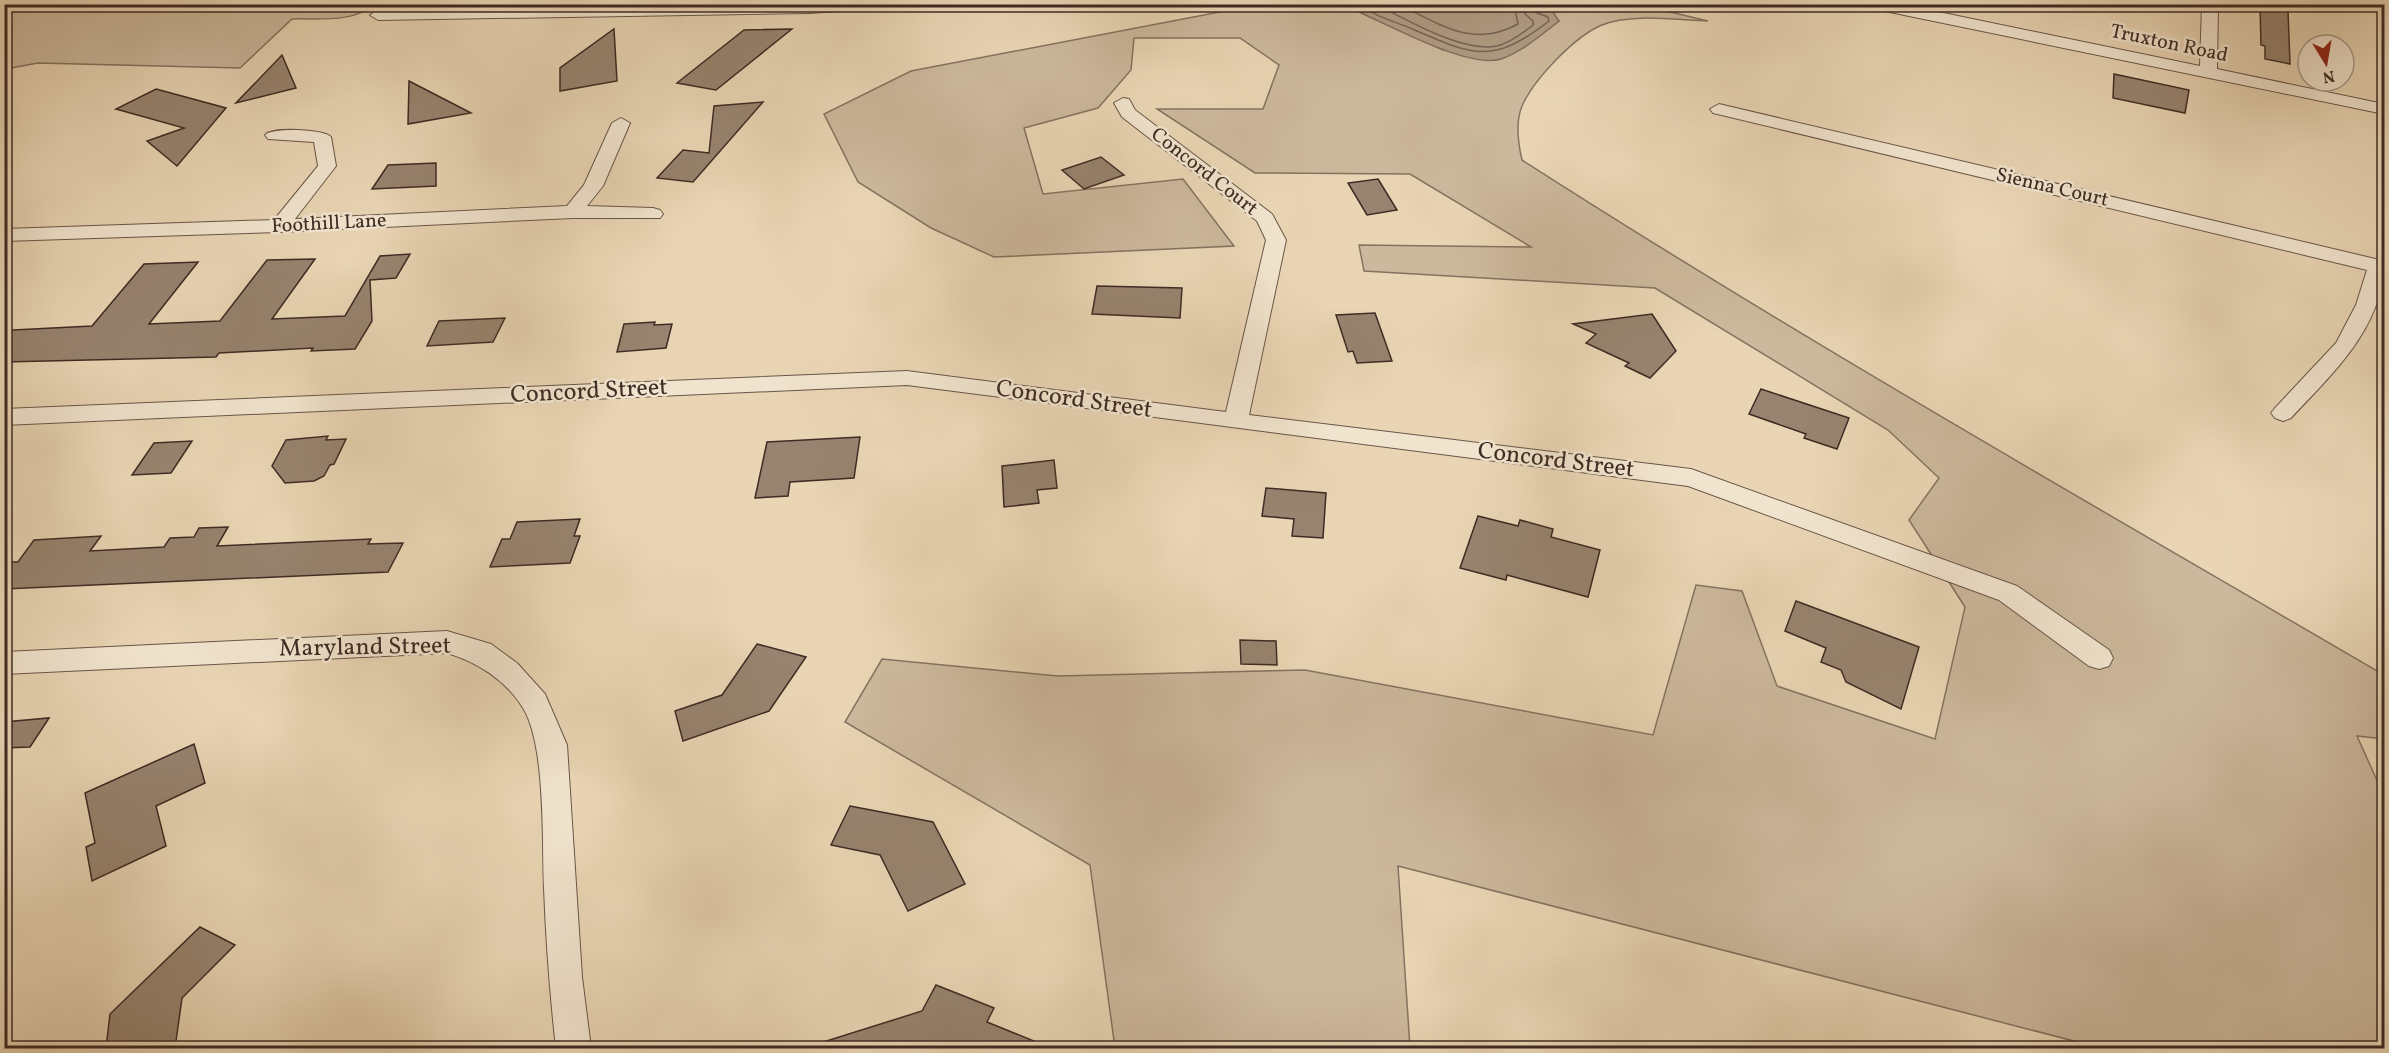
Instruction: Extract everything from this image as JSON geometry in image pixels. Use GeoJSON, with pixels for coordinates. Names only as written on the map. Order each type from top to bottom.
{"type":"FeatureCollection","features":[{"type":"Feature","properties":{"kind":"street"},"geometry":{"type":"LineString","coordinates":[[383,10],[809,8],[872,4]]}},
{"type":"Feature","properties":{"kind":"street","name":"Truxton Road"},"geometry":{"type":"LineString","coordinates":[[1875,4],[2385,109]]}},
{"type":"Feature","properties":{"kind":"street"},"geometry":{"type":"LineString","coordinates":[[1968,24],[1974,4]]}},
{"type":"Feature","properties":{"kind":"street"},"geometry":{"type":"LineString","coordinates":[[2208,74],[2210,4]]}},
{"type":"Feature","properties":{"kind":"street","name":"Concord Court"},"geometry":{"type":"LineString","coordinates":[[1123,103],[1128,113],[1265,218],[1276,240],[1236,422]]}},
{"type":"Feature","properties":{"kind":"street","name":"Sienna Court"},"geometry":{"type":"LineString","coordinates":[[1719,109],[2381,267]]}},
{"type":"Feature","properties":{"kind":"street"},"geometry":{"type":"LineString","coordinates":[[573,212],[593,186],[621,123]]}},
{"type":"Feature","properties":{"kind":"street"},"geometry":{"type":"LineString","coordinates":[[274,135],[322,137],[327,166],[280,226]]}},
{"type":"Feature","properties":{"kind":"street","name":"Foothill Lane"},"geometry":{"type":"LineString","coordinates":[[4,235],[280,226],[573,212],[653,214]]}},
{"type":"Feature","properties":{"kind":"street"},"geometry":{"type":"LineString","coordinates":[[2283,412],[2344,346],[2367,305],[2381,267]]}},
{"type":"Feature","properties":{"kind":"street","name":"Concord Street"},"geometry":{"type":"LineString","coordinates":[[4,417],[907,378],[1236,422],[1691,478],[2008,593],[2099,658]]}},
{"type":"Feature","properties":{"kind":"street","name":"Maryland Street"},"geometry":{"type":"LineString","coordinates":[[4,663],[447,642],[481,652],[507,670],[535,702],[552,745],[565,977],[574,1048]]}},
{"type":"Feature","properties":{"kind":"shaded area"},"geometry":{"type":"Polygon","coordinates":[[[5,4],[373,5],[356,15],[346,17],[292,19],[240,68],[38,63],[5,69],[5,4]]]}},
{"type":"Feature","properties":{"kind":"shaded area"},"geometry":{"type":"Polygon","coordinates":[[[1256,5],[1353,5],[1359,12],[1443,50],[1523,48],[1559,21],[1542,9],[1524,5],[1641,5],[1708,21],[1626,19],[1602,25],[1580,38],[1545,71],[1522,106],[1518,140],[1522,160],[1842,358],[2384,675],[2384,739],[2357,736],[2384,796],[2384,1048],[2101,1048],[1398,866],[1410,1048],[1115,1048],[1090,865],[845,722],[882,659],[1058,676],[1305,670],[1653,735],[1696,585],[1742,591],[1777,686],[1935,739],[1965,607],[1909,520],[1939,478],[1888,430],[1655,288],[1364,271],[1359,245],[1531,247],[1410,174],[1255,173],[1157,109],[1263,109],[1279,65],[1240,38],[1134,38],[1131,70],[1098,108],[1024,128],[1043,194],[1183,179],[1234,246],[994,257],[931,228],[858,182],[824,114],[911,71],[1256,5]]]}},
{"type":"Feature","properties":{"kind":"water"},"geometry":{"type":"Polygon","coordinates":[[[1524,4],[1553,12],[1559,21],[1517,52],[1501,59],[1487,60],[1450,52],[1410,36],[1359,12],[1353,5],[1524,4]]]}},
{"type":"Feature","properties":{"kind":"building"},"geometry":{"type":"Polygon","coordinates":[[[2260,6],[2288,11],[2290,64],[2265,59],[2265,46],[2261,45],[2260,6]]]}},
{"type":"Feature","properties":{"kind":"building"},"geometry":{"type":"Polygon","coordinates":[[[614,29],[617,81],[560,91],[560,68],[614,29]]]}},
{"type":"Feature","properties":{"kind":"building"},"geometry":{"type":"Polygon","coordinates":[[[792,29],[716,90],[677,83],[744,30],[792,29]]]}},
{"type":"Feature","properties":{"kind":"building"},"geometry":{"type":"Polygon","coordinates":[[[282,55],[296,88],[236,103],[282,55]]]}},
{"type":"Feature","properties":{"kind":"building"},"geometry":{"type":"Polygon","coordinates":[[[2114,74],[2189,90],[2185,113],[2113,98],[2114,74]]]}},
{"type":"Feature","properties":{"kind":"building"},"geometry":{"type":"Polygon","coordinates":[[[409,81],[471,113],[408,124],[409,81]]]}},
{"type":"Feature","properties":{"kind":"building"},"geometry":{"type":"Polygon","coordinates":[[[156,89],[226,108],[177,166],[147,141],[184,128],[116,109],[156,89]]]}},
{"type":"Feature","properties":{"kind":"building"},"geometry":{"type":"Polygon","coordinates":[[[763,102],[693,182],[657,178],[683,150],[709,153],[714,106],[763,102]]]}},
{"type":"Feature","properties":{"kind":"building"},"geometry":{"type":"Polygon","coordinates":[[[1101,157],[1124,175],[1084,189],[1062,170],[1101,157]]]}},
{"type":"Feature","properties":{"kind":"building"},"geometry":{"type":"Polygon","coordinates":[[[436,163],[436,186],[372,189],[388,165],[436,163]]]}},
{"type":"Feature","properties":{"kind":"building"},"geometry":{"type":"Polygon","coordinates":[[[1378,179],[1397,210],[1367,215],[1348,183],[1378,179]]]}},
{"type":"Feature","properties":{"kind":"building"},"geometry":{"type":"Polygon","coordinates":[[[410,254],[396,278],[370,280],[372,321],[355,349],[311,351],[313,348],[219,353],[216,357],[4,362],[4,339],[13,330],[92,326],[144,264],[198,262],[149,324],[220,321],[267,260],[315,259],[272,319],[345,316],[380,256],[410,254]]]}},
{"type":"Feature","properties":{"kind":"building"},"geometry":{"type":"Polygon","coordinates":[[[1097,286],[1182,288],[1180,318],[1092,314],[1097,286]]]}},
{"type":"Feature","properties":{"kind":"building"},"geometry":{"type":"Polygon","coordinates":[[[1375,313],[1392,361],[1357,363],[1353,351],[1348,352],[1336,315],[1375,313]]]}},
{"type":"Feature","properties":{"kind":"building"},"geometry":{"type":"Polygon","coordinates":[[[1652,314],[1676,351],[1650,378],[1625,366],[1629,363],[1586,343],[1596,334],[1573,324],[1652,314]]]}},
{"type":"Feature","properties":{"kind":"building"},"geometry":{"type":"Polygon","coordinates":[[[505,318],[493,342],[427,346],[439,321],[505,318]]]}},
{"type":"Feature","properties":{"kind":"building"},"geometry":{"type":"Polygon","coordinates":[[[655,322],[654,325],[672,324],[666,348],[617,352],[624,324],[655,322]]]}},
{"type":"Feature","properties":{"kind":"building"},"geometry":{"type":"Polygon","coordinates":[[[1761,389],[1849,418],[1837,449],[1804,438],[1806,434],[1749,414],[1761,389]]]}},
{"type":"Feature","properties":{"kind":"building"},"geometry":{"type":"Polygon","coordinates":[[[328,436],[326,440],[346,439],[334,464],[330,465],[324,476],[314,481],[285,483],[272,466],[286,440],[328,436]]]}},
{"type":"Feature","properties":{"kind":"building"},"geometry":{"type":"Polygon","coordinates":[[[860,437],[854,478],[790,482],[788,496],[755,498],[767,442],[860,437]]]}},
{"type":"Feature","properties":{"kind":"building"},"geometry":{"type":"Polygon","coordinates":[[[192,441],[171,473],[132,475],[154,443],[192,441]]]}},
{"type":"Feature","properties":{"kind":"building"},"geometry":{"type":"Polygon","coordinates":[[[1054,460],[1057,488],[1037,490],[1039,503],[1004,507],[1002,466],[1054,460]]]}},
{"type":"Feature","properties":{"kind":"building"},"geometry":{"type":"Polygon","coordinates":[[[1266,488],[1326,493],[1323,538],[1292,536],[1294,519],[1262,516],[1266,488]]]}},
{"type":"Feature","properties":{"kind":"building"},"geometry":{"type":"Polygon","coordinates":[[[1478,516],[1518,526],[1520,520],[1553,529],[1551,537],[1600,550],[1588,597],[1507,575],[1506,580],[1460,568],[1478,516]]]}},
{"type":"Feature","properties":{"kind":"building"},"geometry":{"type":"Polygon","coordinates":[[[580,519],[574,536],[580,536],[570,563],[490,567],[502,539],[510,539],[517,522],[580,519]]]}},
{"type":"Feature","properties":{"kind":"building"},"geometry":{"type":"Polygon","coordinates":[[[228,527],[217,546],[371,539],[368,544],[403,543],[388,572],[4,589],[4,562],[18,562],[34,540],[101,536],[90,551],[164,547],[170,538],[194,537],[199,528],[228,527]]]}},
{"type":"Feature","properties":{"kind":"building"},"geometry":{"type":"Polygon","coordinates":[[[1796,601],[1919,647],[1901,709],[1846,682],[1841,670],[1821,662],[1826,648],[1785,631],[1796,601]]]}},
{"type":"Feature","properties":{"kind":"building"},"geometry":{"type":"Polygon","coordinates":[[[1240,640],[1276,641],[1277,665],[1241,664],[1240,640]]]}},
{"type":"Feature","properties":{"kind":"building"},"geometry":{"type":"Polygon","coordinates":[[[757,644],[806,657],[769,711],[683,741],[675,711],[722,695],[757,644]]]}},
{"type":"Feature","properties":{"kind":"building"},"geometry":{"type":"Polygon","coordinates":[[[49,718],[30,747],[4,748],[4,722],[49,718]]]}},
{"type":"Feature","properties":{"kind":"building"},"geometry":{"type":"Polygon","coordinates":[[[194,744],[205,783],[156,806],[166,846],[92,881],[86,847],[95,843],[85,793],[194,744]]]}},
{"type":"Feature","properties":{"kind":"building"},"geometry":{"type":"Polygon","coordinates":[[[850,806],[933,822],[965,884],[908,911],[880,855],[831,845],[850,806]]]}},
{"type":"Feature","properties":{"kind":"building"},"geometry":{"type":"Polygon","coordinates":[[[200,927],[235,945],[182,998],[175,1048],[106,1048],[110,1014],[200,927]]]}},
{"type":"Feature","properties":{"kind":"building"},"geometry":{"type":"Polygon","coordinates":[[[936,985],[994,1008],[987,1022],[1051,1048],[821,1048],[820,1043],[922,1011],[936,985]]]}}]}
